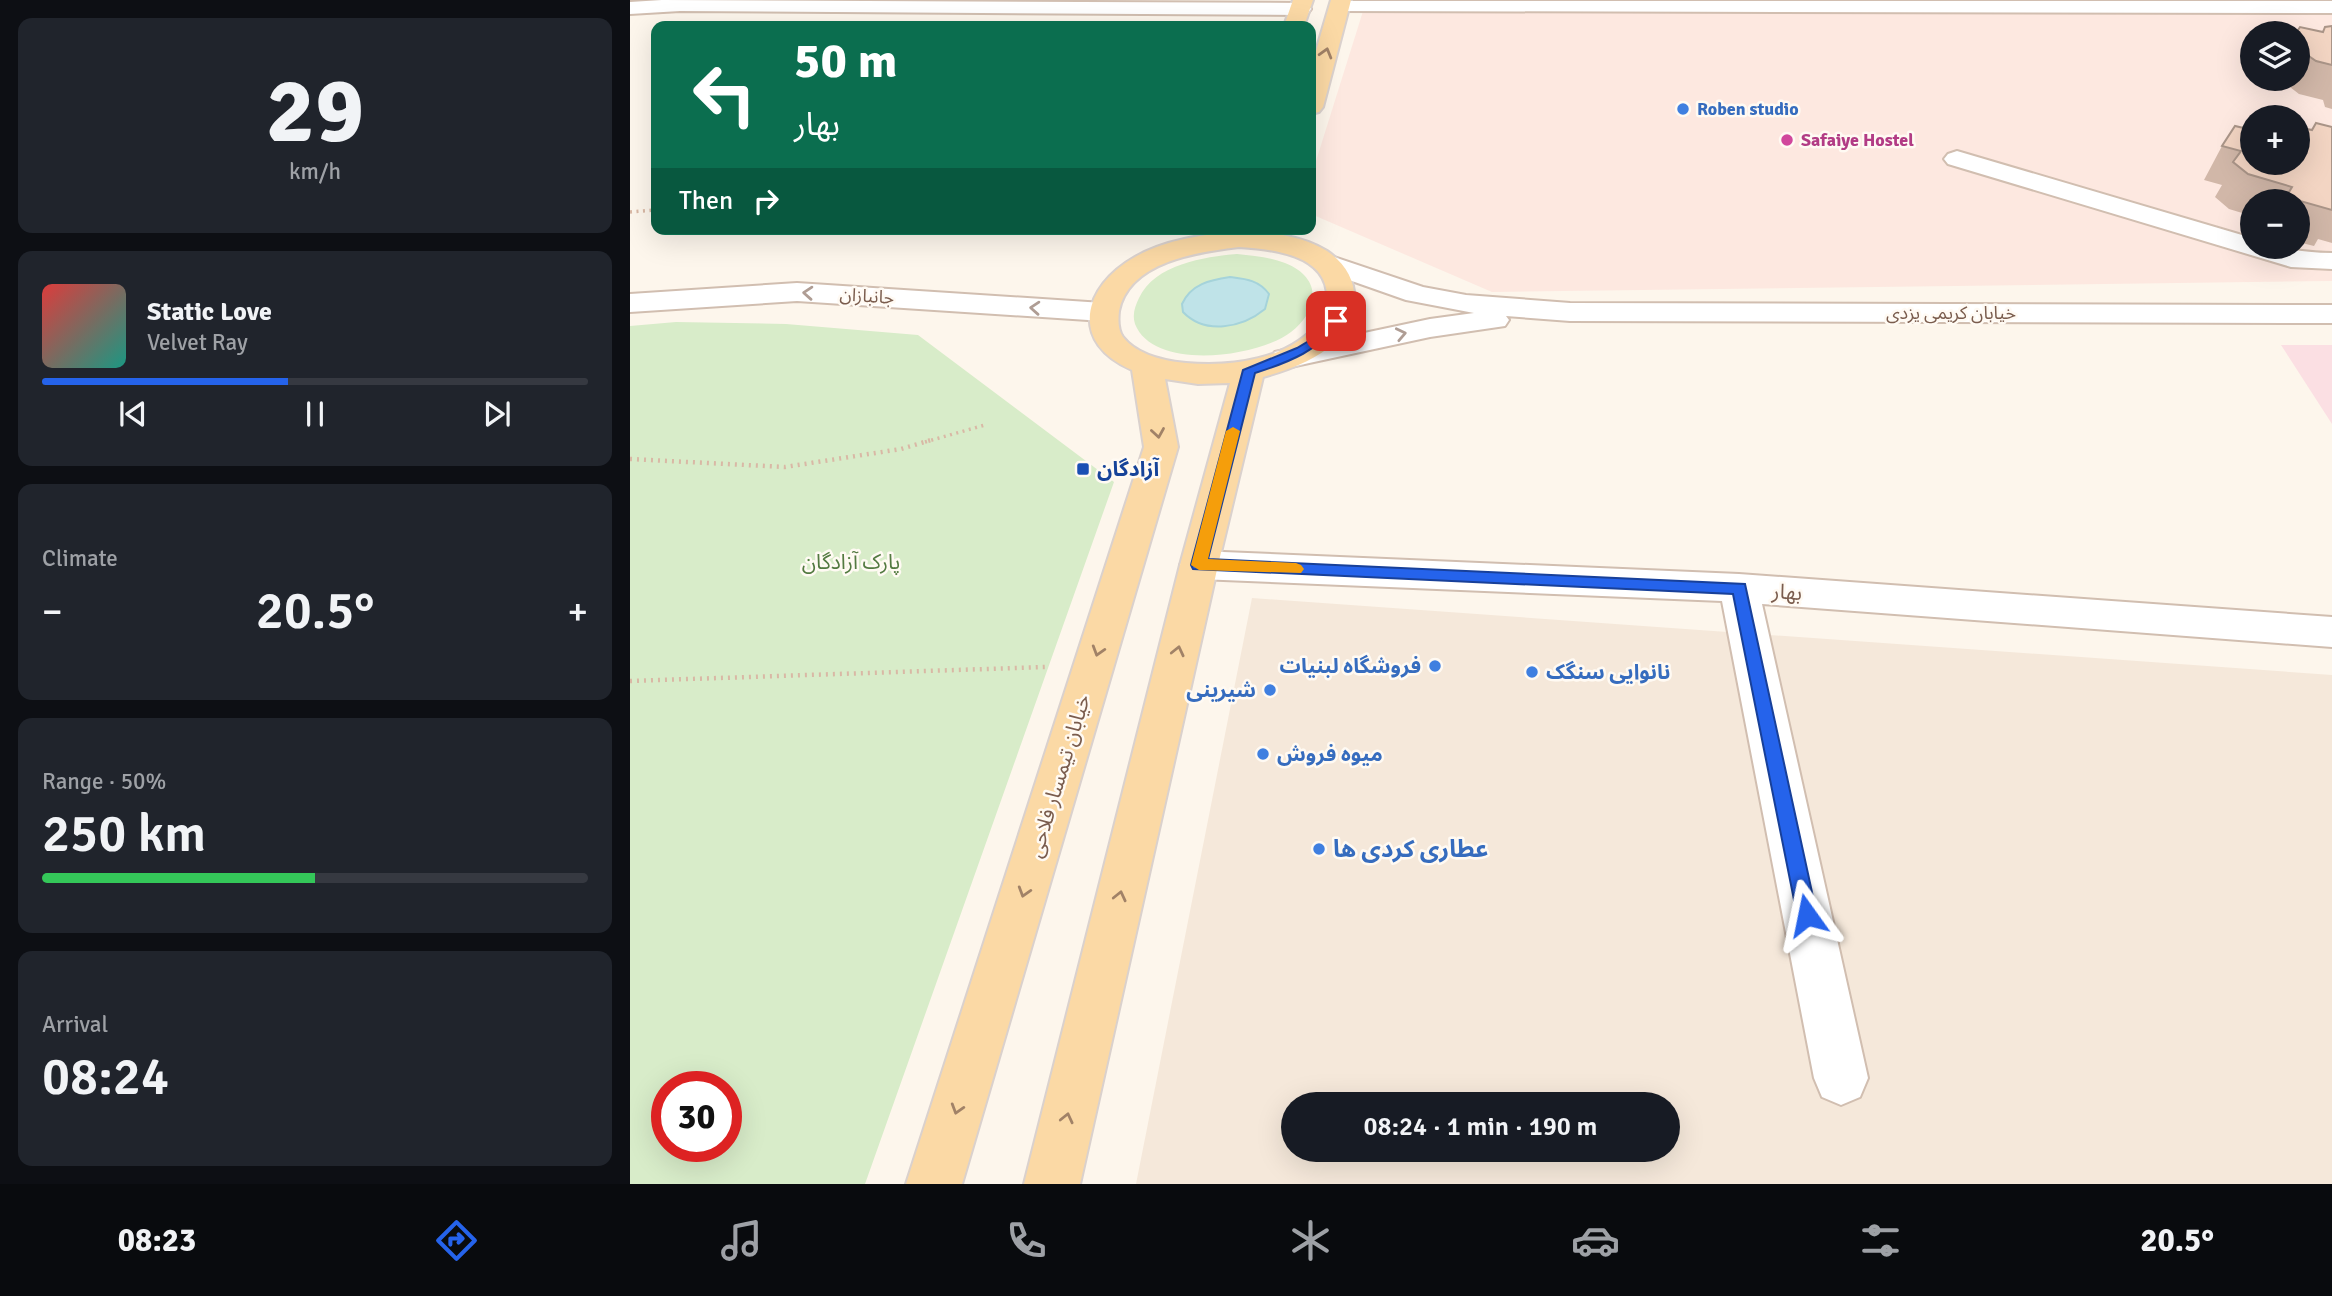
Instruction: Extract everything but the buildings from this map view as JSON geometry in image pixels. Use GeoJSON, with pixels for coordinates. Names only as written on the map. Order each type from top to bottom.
{"type":"FeatureCollection","features":[{"type":"Feature","properties":{"kind":"main road"},"geometry":{"type":"LineString","coordinates":[[1316,90],[1341,3]]}},
{"type":"Feature","properties":{"kind":"main road"},"geometry":{"type":"LineString","coordinates":[[1274,235],[1325,262],[1340,280],[1344,300],[1336,321],[1316,342],[1268,365],[1208,375],[1176,373],[1147,366],[1124,354],[1107,335],[1103,312],[1113,289],[1135,269],[1205,236],[1239,239],[1274,235]]}},
{"type":"Feature","properties":{"kind":"main road"},"geometry":{"type":"LineString","coordinates":[[1052,1184],[1199,565],[1268,365]]}},
{"type":"Feature","properties":{"kind":"main road","name":"خیابان تیمسار فلاحی"},"geometry":{"type":"LineString","coordinates":[[934,1184],[1161,447],[1147,366]]}},
{"type":"Feature","properties":{"kind":"street"},"geometry":{"type":"LineString","coordinates":[[631,4],[958,3],[1299,12]]}},
{"type":"Feature","properties":{"kind":"street"},"geometry":{"type":"LineString","coordinates":[[1341,3],[2229,3],[2332,7]]}},
{"type":"Feature","properties":{"kind":"street"},"geometry":{"type":"LineString","coordinates":[[1957,159],[2240,243]]}},
{"type":"Feature","properties":{"kind":"street"},"geometry":{"type":"LineString","coordinates":[[2294,259],[2332,261]]}},
{"type":"Feature","properties":{"kind":"street"},"geometry":{"type":"LineString","coordinates":[[1325,262],[1416,294],[1466,304],[1570,312]]}},
{"type":"Feature","properties":{"kind":"street","name":"جانبازان"},"geometry":{"type":"LineString","coordinates":[[630,303],[797,292],[1103,312]]}},
{"type":"Feature","properties":{"kind":"street"},"geometry":{"type":"LineString","coordinates":[[1268,365],[1430,328],[1570,312]]}},
{"type":"Feature","properties":{"kind":"street","name":"خیابان کریمی یزدی"},"geometry":{"type":"LineString","coordinates":[[1570,312],[2332,314]]}},
{"type":"Feature","properties":{"kind":"street","name":"بهار"},"geometry":{"type":"LineString","coordinates":[[1199,565],[1739,588],[2332,632]]}},
{"type":"Feature","properties":{"kind":"street"},"geometry":{"type":"LineString","coordinates":[[1739,588],[1841,1078]]}},
{"type":"Feature","properties":{"kind":"path"},"geometry":{"type":"LineString","coordinates":[[630,212],[651,210]]}},
{"type":"Feature","properties":{"kind":"path"},"geometry":{"type":"LineString","coordinates":[[630,459],[785,467],[901,449],[985,425]]}},
{"type":"Feature","properties":{"kind":"path"},"geometry":{"type":"LineString","coordinates":[[630,681],[1093,665]]}},
{"type":"Feature","properties":{"kind":"shaded area","name":"Safaiye Hostel"},"geometry":{"type":"Polygon","coordinates":[[[1364,8],[2332,15],[2332,281],[1492,292],[1316,216],[1316,161],[1364,8]]]}},
{"type":"Feature","properties":{"kind":"shaded area"},"geometry":{"type":"Polygon","coordinates":[[[2281,345],[2332,345],[2332,424],[2281,345]]]}},
{"type":"Feature","properties":{"kind":"shaded area"},"geometry":{"type":"Polygon","coordinates":[[[1252,598],[2332,675],[2332,1184],[1136,1184],[1252,598]]]}},
{"type":"Feature","properties":{"kind":"green space"},"geometry":{"type":"Polygon","coordinates":[[[1237,254],[1285,263],[1306,277],[1313,295],[1311,304],[1307,314],[1291,332],[1256,348],[1208,355],[1184,354],[1163,349],[1146,339],[1135,324],[1134,311],[1146,286],[1156,277],[1182,264],[1237,254]]]}},
{"type":"Feature","properties":{"kind":"green space","name":"پارک آزادگان"},"geometry":{"type":"Polygon","coordinates":[[[676,322],[786,324],[918,335],[1114,482],[865,1184],[630,1184],[630,326],[676,322]]]}},
{"type":"Feature","properties":{"kind":"water"},"geometry":{"type":"Polygon","coordinates":[[[1230,277],[1252,281],[1265,289],[1269,294],[1265,309],[1246,321],[1224,326],[1202,324],[1183,312],[1182,304],[1196,287],[1230,277]]]}},
{"type":"Feature","properties":{"kind":"slow traffic"},"geometry":{"type":"LineString","coordinates":[[1233,431],[1199,565],[1296,569]]}},
{"type":"Feature","properties":{"kind":"place","name":"Roben studio"},"geometry":{"type":"Point","coordinates":[1683,109]}},
{"type":"Feature","properties":{"kind":"place","name":"Safaiye Hostel"},"geometry":{"type":"Point","coordinates":[1787,140]}},
{"type":"Feature","properties":{"kind":"place","name":"آزادگان"},"geometry":{"type":"Point","coordinates":[1083,469]}},
{"type":"Feature","properties":{"kind":"place","name":"فروشگاه لبنیات"},"geometry":{"type":"Point","coordinates":[1435,666]}},
{"type":"Feature","properties":{"kind":"place","name":"نانوایی سنگک"},"geometry":{"type":"Point","coordinates":[1532,672]}},
{"type":"Feature","properties":{"kind":"place","name":"شیرینی"},"geometry":{"type":"Point","coordinates":[1270,690]}},
{"type":"Feature","properties":{"kind":"place","name":"میوه فروش"},"geometry":{"type":"Point","coordinates":[1263,754]}},
{"type":"Feature","properties":{"kind":"place","name":"عطاری کردی ها"},"geometry":{"type":"Point","coordinates":[1319,849]}},
{"type":"Feature","properties":{"kind":"route"},"geometry":{"type":"LineString","coordinates":[[1336,321],[1316,342],[1286,359],[1249,370],[1199,565],[1739,588],[1807,915]]}}]}
